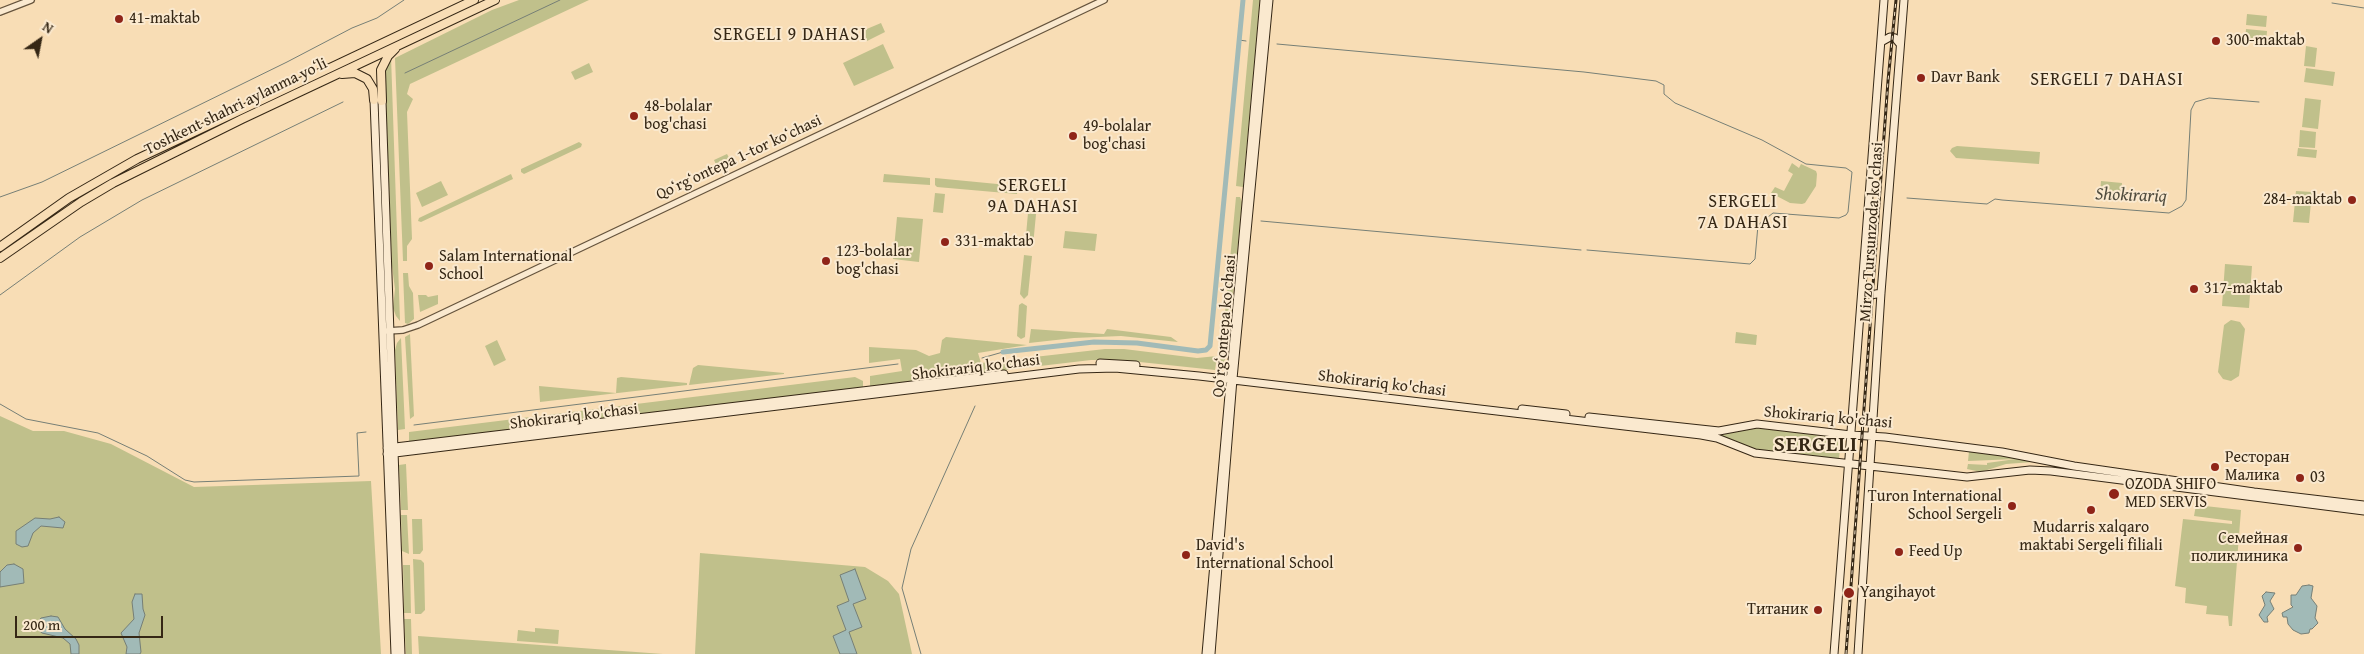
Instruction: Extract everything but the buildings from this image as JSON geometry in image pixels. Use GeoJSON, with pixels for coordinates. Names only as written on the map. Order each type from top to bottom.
{"type":"FeatureCollection","features":[{"type":"Feature","properties":{"kind":"highway","name":"Toshkent shahri aylanma yoʻli"},"geometry":{"type":"LineString","coordinates":[[0,246],[69,198],[106,176],[238,111],[474,0]]}},
{"type":"Feature","properties":{"kind":"highway","name":"Toshkent shahri aylanma yoʻli"},"geometry":{"type":"LineString","coordinates":[[0,258],[80,202],[112,183],[242,119],[495,0]]}},
{"type":"Feature","properties":{"kind":"highway"},"geometry":{"type":"LineString","coordinates":[[378,100],[382,66],[388,56],[404,42]]}},
{"type":"Feature","properties":{"kind":"highway"},"geometry":{"type":"LineString","coordinates":[[332,76],[348,73],[361,75],[370,83],[378,100]]}},
{"type":"Feature","properties":{"kind":"highway"},"geometry":{"type":"LineString","coordinates":[[238,111],[243,113],[242,119]]}},
{"type":"Feature","properties":{"kind":"main road","name":"Qoʻrgʻontepa koʻchasi"},"geometry":{"type":"LineString","coordinates":[[1206,654],[1264,0]]}},
{"type":"Feature","properties":{"kind":"main road","name":"Qoʻrgʻontepa koʻchasi"},"geometry":{"type":"LineString","coordinates":[[1211,654],[1231,378],[1269,0]]}},
{"type":"Feature","properties":{"kind":"main road","name":"Mirzo Tursunzoda ko'chasi"},"geometry":{"type":"LineString","coordinates":[[1834,654],[1884,0]]}},
{"type":"Feature","properties":{"kind":"main road","name":"Mirzo Tursunzoda ko'chasi"},"geometry":{"type":"LineString","coordinates":[[1858,654],[1881,293],[1904,0]]}},
{"type":"Feature","properties":{"kind":"main road"},"geometry":{"type":"LineString","coordinates":[[1881,42],[1890,37],[1897,40],[1900,44]]}},
{"type":"Feature","properties":{"kind":"main road"},"geometry":{"type":"LineString","coordinates":[[378,100],[391,451],[402,654]]}},
{"type":"Feature","properties":{"kind":"main road"},"geometry":{"type":"LineString","coordinates":[[1863,289],[1871,295],[1881,293]]}},
{"type":"Feature","properties":{"kind":"main road","name":"Shokirariq ko'chasi"},"geometry":{"type":"LineString","coordinates":[[391,451],[1089,364],[1132,364],[1231,378],[1701,435],[1717,438],[1755,453],[1848,464],[1967,477],[2030,470],[2051,471],[2254,495],[2364,505]]}},
{"type":"Feature","properties":{"kind":"main road","name":"Shokirariq ko'chasi"},"geometry":{"type":"LineString","coordinates":[[1231,378],[1702,430],[1718,431],[1757,424],[1872,436],[2002,452],[2074,466],[2364,511]]}},
{"type":"Feature","properties":{"kind":"main road"},"geometry":{"type":"LineString","coordinates":[[391,451],[395,654]]}},
{"type":"Feature","properties":{"kind":"street"},"geometry":{"type":"LineString","coordinates":[[0,12],[31,0]]}},
{"type":"Feature","properties":{"kind":"street","name":"Qoʻrgʻontepa 1-tor koʻchasi"},"geometry":{"type":"LineString","coordinates":[[386,331],[404,330],[427,320],[1104,0]]}},
{"type":"Feature","properties":{"kind":"green space"},"geometry":{"type":"Polygon","coordinates":[[[519,0],[589,0],[410,84],[407,94],[413,99],[407,112],[412,239],[407,246],[407,261],[403,261],[395,58],[492,10],[519,0]]]}},
{"type":"Feature","properties":{"kind":"green space"},"geometry":{"type":"Polygon","coordinates":[[[1253,0],[1260,0],[1243,187],[1236,186],[1253,0]]]}},
{"type":"Feature","properties":{"kind":"green space"},"geometry":{"type":"Polygon","coordinates":[[[2247,14],[2267,16],[2266,27],[2246,25],[2247,14]]]}},
{"type":"Feature","properties":{"kind":"green space"},"geometry":{"type":"Polygon","coordinates":[[[881,23],[885,32],[867,41],[862,31],[881,23]]]}},
{"type":"Feature","properties":{"kind":"green space"},"geometry":{"type":"Polygon","coordinates":[[[2246,29],[2267,31],[2266,43],[2245,41],[2246,29]]]}},
{"type":"Feature","properties":{"kind":"green space"},"geometry":{"type":"Polygon","coordinates":[[[883,44],[894,68],[854,86],[843,63],[883,44]]]}},
{"type":"Feature","properties":{"kind":"green space"},"geometry":{"type":"Polygon","coordinates":[[[2306,46],[2317,48],[2315,67],[2304,66],[2306,46]]]}},
{"type":"Feature","properties":{"kind":"green space"},"geometry":{"type":"Polygon","coordinates":[[[391,56],[400,321],[393,308],[395,289],[392,266],[385,73],[386,64],[391,56]]]}},
{"type":"Feature","properties":{"kind":"green space"},"geometry":{"type":"Polygon","coordinates":[[[589,63],[593,72],[575,80],[571,72],[589,63]]]}},
{"type":"Feature","properties":{"kind":"green space"},"geometry":{"type":"Polygon","coordinates":[[[2306,68],[2335,72],[2333,86],[2304,82],[2306,68]]]}},
{"type":"Feature","properties":{"kind":"green space"},"geometry":{"type":"Polygon","coordinates":[[[2305,98],[2321,100],[2318,129],[2302,127],[2305,98]]]}},
{"type":"Feature","properties":{"kind":"green space"},"geometry":{"type":"Polygon","coordinates":[[[2300,130],[2316,132],[2315,148],[2299,147],[2300,130]]]}},
{"type":"Feature","properties":{"kind":"green space"},"geometry":{"type":"Polygon","coordinates":[[[579,142],[582,144],[581,147],[524,174],[521,172],[521,169],[579,142]]]}},
{"type":"Feature","properties":{"kind":"green space"},"geometry":{"type":"Polygon","coordinates":[[[1957,146],[2040,152],[2039,164],[1956,158],[1950,151],[1957,146]]]}},
{"type":"Feature","properties":{"kind":"green space"},"geometry":{"type":"Polygon","coordinates":[[[2298,148],[2317,150],[2316,158],[2297,156],[2298,148]]]}},
{"type":"Feature","properties":{"kind":"green space"},"geometry":{"type":"Polygon","coordinates":[[[727,154],[733,165],[719,171],[714,160],[727,154]]]}},
{"type":"Feature","properties":{"kind":"green space"},"geometry":{"type":"Polygon","coordinates":[[[1792,163],[1799,168],[1801,164],[1816,171],[1817,174],[1816,186],[1805,203],[1802,204],[1790,203],[1771,193],[1775,187],[1784,191],[1793,174],[1788,171],[1792,163]]]}},
{"type":"Feature","properties":{"kind":"green space"},"geometry":{"type":"Polygon","coordinates":[[[511,174],[513,179],[421,222],[418,221],[419,218],[511,174]]]}},
{"type":"Feature","properties":{"kind":"green space"},"geometry":{"type":"Polygon","coordinates":[[[884,174],[930,178],[930,185],[883,182],[884,174]]]}},
{"type":"Feature","properties":{"kind":"green space"},"geometry":{"type":"Polygon","coordinates":[[[935,178],[1018,186],[1017,194],[937,187],[935,185],[935,178]]]}},
{"type":"Feature","properties":{"kind":"green space"},"geometry":{"type":"Polygon","coordinates":[[[441,181],[448,195],[422,207],[416,193],[441,181]]]}},
{"type":"Feature","properties":{"kind":"green space"},"geometry":{"type":"Polygon","coordinates":[[[2101,181],[2122,183],[2121,196],[2100,194],[2101,181]]]}},
{"type":"Feature","properties":{"kind":"green space"},"geometry":{"type":"Polygon","coordinates":[[[2296,191],[2312,192],[2309,223],[2293,222],[2296,191]]]}},
{"type":"Feature","properties":{"kind":"green space"},"geometry":{"type":"Polygon","coordinates":[[[935,193],[945,194],[943,213],[933,212],[935,193]]]}},
{"type":"Feature","properties":{"kind":"green space"},"geometry":{"type":"Polygon","coordinates":[[[1236,197],[1240,197],[1242,202],[1227,355],[1223,364],[1220,364],[1236,197]]]}},
{"type":"Feature","properties":{"kind":"green space"},"geometry":{"type":"Polygon","coordinates":[[[1028,213],[1036,214],[1033,246],[1025,246],[1028,213]]]}},
{"type":"Feature","properties":{"kind":"green space"},"geometry":{"type":"Polygon","coordinates":[[[897,217],[923,219],[919,262],[893,259],[897,217]]]}},
{"type":"Feature","properties":{"kind":"green space"},"geometry":{"type":"Polygon","coordinates":[[[1065,231],[1097,234],[1095,251],[1063,248],[1065,231]]]}},
{"type":"Feature","properties":{"kind":"green space"},"geometry":{"type":"Polygon","coordinates":[[[1024,255],[1032,256],[1028,295],[1024,299],[1020,294],[1024,255]]]}},
{"type":"Feature","properties":{"kind":"green space"},"geometry":{"type":"Polygon","coordinates":[[[2225,264],[2252,266],[2249,308],[2222,306],[2225,264]]]}},
{"type":"Feature","properties":{"kind":"green space"},"geometry":{"type":"Polygon","coordinates":[[[403,273],[408,273],[409,286],[413,293],[414,319],[408,324],[405,323],[403,273]]]}},
{"type":"Feature","properties":{"kind":"green space"},"geometry":{"type":"Polygon","coordinates":[[[418,295],[426,295],[428,297],[438,295],[438,304],[420,312],[418,295]]]}},
{"type":"Feature","properties":{"kind":"green space"},"geometry":{"type":"Polygon","coordinates":[[[1022,303],[1027,306],[1025,337],[1021,339],[1017,336],[1019,305],[1022,303]]]}},
{"type":"Feature","properties":{"kind":"green space"},"geometry":{"type":"Polygon","coordinates":[[[2231,320],[2240,322],[2245,329],[2239,376],[2231,381],[2223,379],[2218,372],[2224,325],[2231,320]]]}},
{"type":"Feature","properties":{"kind":"green space"},"geometry":{"type":"Polygon","coordinates":[[[1031,329],[1104,334],[1107,329],[1171,337],[1178,342],[1121,336],[1074,338],[1029,343],[1031,329]]]}},
{"type":"Feature","properties":{"kind":"green space"},"geometry":{"type":"Polygon","coordinates":[[[1736,332],[1757,335],[1756,345],[1735,343],[1736,332]]]}},
{"type":"Feature","properties":{"kind":"green space"},"geometry":{"type":"Polygon","coordinates":[[[410,334],[414,416],[410,419],[405,337],[410,334]]]}},
{"type":"Feature","properties":{"kind":"green space"},"geometry":{"type":"Polygon","coordinates":[[[946,337],[1027,345],[978,353],[981,363],[1105,349],[1124,349],[1197,358],[1217,356],[1215,370],[1121,360],[1091,360],[870,386],[870,376],[902,371],[900,359],[869,363],[869,347],[916,350],[929,356],[940,353],[942,340],[946,337]]]}},
{"type":"Feature","properties":{"kind":"green space"},"geometry":{"type":"Polygon","coordinates":[[[401,338],[405,429],[398,430],[395,350],[401,338]]]}},
{"type":"Feature","properties":{"kind":"green space"},"geometry":{"type":"Polygon","coordinates":[[[497,340],[506,360],[494,366],[485,346],[497,340]]]}},
{"type":"Feature","properties":{"kind":"green space"},"geometry":{"type":"Polygon","coordinates":[[[698,365],[784,374],[689,385],[693,368],[698,365]]]}},
{"type":"Feature","properties":{"kind":"green space"},"geometry":{"type":"Polygon","coordinates":[[[855,377],[863,381],[863,387],[409,442],[409,432],[855,377]]]}},
{"type":"Feature","properties":{"kind":"green space"},"geometry":{"type":"Polygon","coordinates":[[[617,378],[687,383],[687,385],[540,402],[539,386],[616,393],[617,378]]]}},
{"type":"Feature","properties":{"kind":"green space"},"geometry":{"type":"Polygon","coordinates":[[[0,416],[33,431],[64,431],[111,444],[194,487],[371,481],[381,654],[0,654],[0,416]]]}},
{"type":"Feature","properties":{"kind":"green space"},"geometry":{"type":"Polygon","coordinates":[[[1756,428],[1841,438],[1839,459],[1753,449],[1720,435],[1756,428]]]}},
{"type":"Feature","properties":{"kind":"green space"},"geometry":{"type":"Polygon","coordinates":[[[1969,451],[2015,456],[2033,460],[2033,462],[2006,464],[1981,472],[1967,469],[1968,464],[1987,465],[1987,463],[2016,459],[1968,461],[1969,451]]]}},
{"type":"Feature","properties":{"kind":"green space"},"geometry":{"type":"Polygon","coordinates":[[[406,464],[408,510],[401,510],[399,465],[406,464]]]}},
{"type":"Feature","properties":{"kind":"green space"},"geometry":{"type":"Polygon","coordinates":[[[2196,505],[2241,510],[2232,626],[2229,626],[2228,616],[2206,614],[2207,606],[2185,603],[2186,588],[2175,586],[2183,519],[2232,524],[2232,521],[2194,516],[2196,505]]]}},
{"type":"Feature","properties":{"kind":"green space"},"geometry":{"type":"Polygon","coordinates":[[[401,515],[407,515],[409,554],[402,551],[401,515]]]}},
{"type":"Feature","properties":{"kind":"green space"},"geometry":{"type":"Polygon","coordinates":[[[412,519],[422,519],[423,550],[420,554],[413,554],[412,519]]]}},
{"type":"Feature","properties":{"kind":"green space"},"geometry":{"type":"Polygon","coordinates":[[[700,553],[865,567],[888,581],[899,594],[912,654],[695,654],[700,553]]]}},
{"type":"Feature","properties":{"kind":"green space"},"geometry":{"type":"Polygon","coordinates":[[[413,559],[421,560],[424,563],[425,610],[421,614],[415,614],[413,559]]]}},
{"type":"Feature","properties":{"kind":"green space"},"geometry":{"type":"Polygon","coordinates":[[[403,565],[410,565],[411,613],[404,613],[403,565]]]}},
{"type":"Feature","properties":{"kind":"green space"},"geometry":{"type":"Polygon","coordinates":[[[404,619],[411,619],[412,654],[406,654],[404,619]]]}},
{"type":"Feature","properties":{"kind":"green space"},"geometry":{"type":"Polygon","coordinates":[[[535,628],[559,630],[558,644],[517,641],[518,630],[535,632],[535,628]]]}},
{"type":"Feature","properties":{"kind":"green space"},"geometry":{"type":"Polygon","coordinates":[[[418,636],[663,654],[419,654],[418,636]]]}},
{"type":"Feature","properties":{"kind":"water"},"geometry":{"type":"Polygon","coordinates":[[[59,517],[65,522],[63,528],[41,526],[33,533],[28,546],[22,547],[16,544],[16,531],[35,518],[50,519],[59,517]]]}},
{"type":"Feature","properties":{"kind":"water"},"geometry":{"type":"Polygon","coordinates":[[[14,564],[23,569],[24,583],[0,587],[0,572],[7,565],[14,564]]]}},
{"type":"Feature","properties":{"kind":"water"},"geometry":{"type":"Polygon","coordinates":[[[855,569],[866,599],[853,604],[862,627],[849,632],[857,654],[840,654],[833,636],[846,630],[837,606],[849,601],[840,575],[855,569]]]}},
{"type":"Feature","properties":{"kind":"water"},"geometry":{"type":"Polygon","coordinates":[[[2302,586],[2313,586],[2311,598],[2317,606],[2315,618],[2318,623],[2310,629],[2309,633],[2301,634],[2293,630],[2288,624],[2287,617],[2283,617],[2282,613],[2293,607],[2291,605],[2291,595],[2296,595],[2302,586]]]}},
{"type":"Feature","properties":{"kind":"water"},"geometry":{"type":"Polygon","coordinates":[[[2266,592],[2275,593],[2270,601],[2274,609],[2267,617],[2268,622],[2264,622],[2259,615],[2265,605],[2262,596],[2266,592]]]}},
{"type":"Feature","properties":{"kind":"water"},"geometry":{"type":"Polygon","coordinates":[[[135,594],[142,594],[145,615],[139,633],[141,652],[140,654],[126,654],[127,647],[121,633],[134,619],[132,602],[135,594]]]}},
{"type":"Feature","properties":{"kind":"water"},"geometry":{"type":"Polygon","coordinates":[[[58,617],[65,629],[76,639],[79,645],[79,654],[71,654],[70,644],[63,638],[42,633],[36,628],[35,625],[41,618],[58,617]]]}},
{"type":"Feature","properties":{"kind":"waterway"},"geometry":{"type":"LineString","coordinates":[[0,197],[42,182],[287,62],[352,28],[377,18],[404,0]]}},
{"type":"Feature","properties":{"kind":"waterway"},"geometry":{"type":"LineString","coordinates":[[405,73],[560,0]]}},
{"type":"Feature","properties":{"kind":"waterway"},"geometry":{"type":"LineString","coordinates":[[1003,352],[1094,342],[1137,343],[1198,351],[1206,350],[1210,346],[1243,0]]}},
{"type":"Feature","properties":{"kind":"waterway","name":"Shokirariq"},"geometry":{"type":"LineString","coordinates":[[2332,3],[2364,8]]}},
{"type":"Feature","properties":{"kind":"waterway"},"geometry":{"type":"LineString","coordinates":[[1239,40],[1246,41]]}},
{"type":"Feature","properties":{"kind":"waterway"},"geometry":{"type":"LineString","coordinates":[[1277,44],[1584,72],[1656,81],[1664,85],[1664,94],[1675,103],[1762,140],[1806,164],[1846,168],[1852,172],[1848,212],[1846,215],[1839,218],[1773,213],[1758,225],[1755,259],[1750,264],[1587,250]]}},
{"type":"Feature","properties":{"kind":"waterway","name":"Shokirariq"},"geometry":{"type":"LineString","coordinates":[[1907,198],[1987,204],[1995,199],[2169,213],[2182,206],[2186,200],[2191,110],[2195,102],[2209,98],[2259,102]]}},
{"type":"Feature","properties":{"kind":"waterway"},"geometry":{"type":"LineString","coordinates":[[0,295],[80,237],[142,200],[343,102]]}},
{"type":"Feature","properties":{"kind":"waterway"},"geometry":{"type":"LineString","coordinates":[[1261,221],[1581,250]]}},
{"type":"Feature","properties":{"kind":"waterway"},"geometry":{"type":"LineString","coordinates":[[982,358],[1003,352]]}},
{"type":"Feature","properties":{"kind":"waterway"},"geometry":{"type":"LineString","coordinates":[[414,425],[898,364]]}},
{"type":"Feature","properties":{"kind":"waterway"},"geometry":{"type":"LineString","coordinates":[[0,404],[26,419],[98,433],[147,456],[185,480],[194,482],[359,476],[357,433],[366,432]]}},
{"type":"Feature","properties":{"kind":"waterway"},"geometry":{"type":"LineString","coordinates":[[921,654],[902,588],[911,549],[975,406]]}},
{"type":"Feature","properties":{"kind":"railway"},"geometry":{"type":"LineString","coordinates":[[1846,654],[1888,81],[1896,0]]}},
{"type":"Feature","properties":{"kind":"place","name":"41-maktab"},"geometry":{"type":"Point","coordinates":[119,19]}},
{"type":"Feature","properties":{"kind":"place","name":"300-maktab"},"geometry":{"type":"Point","coordinates":[2216,41]}},
{"type":"Feature","properties":{"kind":"place","name":"Davr Bank"},"geometry":{"type":"Point","coordinates":[1921,78]}},
{"type":"Feature","properties":{"kind":"place","name":"48-bolalar bog'chasi"},"geometry":{"type":"Point","coordinates":[634,116]}},
{"type":"Feature","properties":{"kind":"place","name":"49-bolalar bog'chasi"},"geometry":{"type":"Point","coordinates":[1073,136]}},
{"type":"Feature","properties":{"kind":"place","name":"284-maktab"},"geometry":{"type":"Point","coordinates":[2352,200]}},
{"type":"Feature","properties":{"kind":"place","name":"331-maktab"},"geometry":{"type":"Point","coordinates":[945,242]}},
{"type":"Feature","properties":{"kind":"place","name":"123-bolalar bog'chasi"},"geometry":{"type":"Point","coordinates":[826,261]}},
{"type":"Feature","properties":{"kind":"place","name":"Salam International School"},"geometry":{"type":"Point","coordinates":[429,266]}},
{"type":"Feature","properties":{"kind":"place","name":"317-maktab"},"geometry":{"type":"Point","coordinates":[2194,289]}},
{"type":"Feature","properties":{"kind":"place","name":"Ресторан Малика"},"geometry":{"type":"Point","coordinates":[2215,467]}},
{"type":"Feature","properties":{"kind":"place","name":"03"},"geometry":{"type":"Point","coordinates":[2300,478]}},
{"type":"Feature","properties":{"kind":"place","name":"OZODA SHIFO MED SERVIS"},"geometry":{"type":"Point","coordinates":[2114,494]}},
{"type":"Feature","properties":{"kind":"place","name":"Turon International School Sergeli"},"geometry":{"type":"Point","coordinates":[2012,506]}},
{"type":"Feature","properties":{"kind":"place","name":"Mudarris xalqaro maktabi Sergeli filiali"},"geometry":{"type":"Point","coordinates":[2091,510]}},
{"type":"Feature","properties":{"kind":"place","name":"Семейная поликлиника"},"geometry":{"type":"Point","coordinates":[2298,548]}},
{"type":"Feature","properties":{"kind":"place","name":"Feed Up"},"geometry":{"type":"Point","coordinates":[1899,552]}},
{"type":"Feature","properties":{"kind":"place","name":"David's International School"},"geometry":{"type":"Point","coordinates":[1186,555]}},
{"type":"Feature","properties":{"kind":"place","name":"Yangihayot"},"geometry":{"type":"Point","coordinates":[1849,593]}},
{"type":"Feature","properties":{"kind":"place","name":"Титаник"},"geometry":{"type":"Point","coordinates":[1818,610]}},
{"type":"Feature","properties":{"kind":"district","name":"SERGELI 9 DAHASI"},"geometry":{"type":"Point","coordinates":[790,35]}},
{"type":"Feature","properties":{"kind":"district","name":"SERGELI 7 DAHASI"},"geometry":{"type":"Point","coordinates":[2107,80]}},
{"type":"Feature","properties":{"kind":"district","name":"SERGELI 9A DAHASI"},"geometry":{"type":"Point","coordinates":[1033,196]}},
{"type":"Feature","properties":{"kind":"district","name":"SERGELI 7A DAHASI"},"geometry":{"type":"Point","coordinates":[1743,212]}},
{"type":"Feature","properties":{"kind":"district","name":"SERGELI"},"geometry":{"type":"Point","coordinates":[1816,446]}}]}
